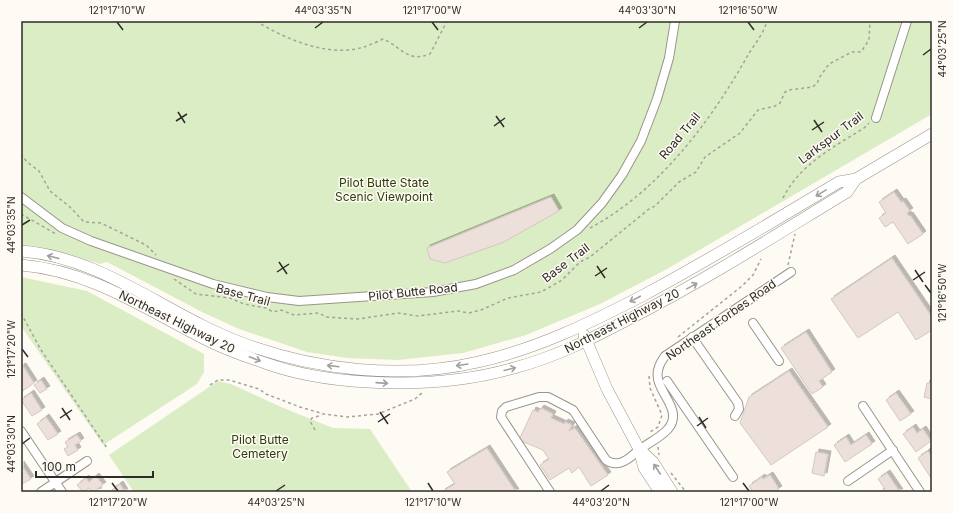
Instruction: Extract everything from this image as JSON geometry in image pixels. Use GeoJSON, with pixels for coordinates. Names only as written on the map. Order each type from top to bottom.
{"type":"FeatureCollection","features":[{"type":"Feature","properties":{"kind":"main road","name":"Northeast Highway 20"},"geometry":{"type":"LineString","coordinates":[[21,252],[65,260],[101,272],[213,330],[273,354],[329,366],[371,370],[442,368],[477,363],[511,354],[580,327],[689,271],[839,182],[856,179],[932,134]]}},
{"type":"Feature","properties":{"kind":"main road","name":"Northeast Highway 20"},"geometry":{"type":"LineString","coordinates":[[21,265],[52,269],[104,286],[213,343],[269,365],[308,375],[345,381],[392,384],[438,383],[476,377],[515,368],[587,341],[701,281],[847,192],[856,179]]}},
{"type":"Feature","properties":{"kind":"main road"},"geometry":{"type":"LineString","coordinates":[[580,327],[607,389],[639,449],[644,468],[660,492]]}},
{"type":"Feature","properties":{"kind":"main road"},"geometry":{"type":"LineString","coordinates":[[639,449],[653,462],[672,492]]}},
{"type":"Feature","properties":{"kind":"street","name":"Pilot Butte Road"},"geometry":{"type":"LineString","coordinates":[[21,197],[62,228],[91,241],[213,284],[267,297],[299,301],[433,292],[476,284],[514,270],[577,230],[602,203],[622,175],[641,141],[657,99],[669,58],[675,21]]}},
{"type":"Feature","properties":{"kind":"street"},"geometry":{"type":"LineString","coordinates":[[874,119],[906,21]]}},
{"type":"Feature","properties":{"kind":"street","name":"Northeast Forbes Road"},"geometry":{"type":"LineString","coordinates":[[550,492],[501,417],[502,410],[506,407],[539,397],[548,397],[576,412],[606,460],[612,464],[618,464],[629,459],[639,449],[663,433],[670,426],[673,413],[671,406],[659,386],[657,375],[659,366],[666,356],[789,269]]}},
{"type":"Feature","properties":{"kind":"street"},"geometry":{"type":"LineString","coordinates":[[753,322],[779,361]]}},
{"type":"Feature","properties":{"kind":"street"},"geometry":{"type":"LineString","coordinates":[[692,337],[738,403],[739,409],[735,416]]}},
{"type":"Feature","properties":{"kind":"street"},"geometry":{"type":"LineString","coordinates":[[667,381],[733,477]]}},
{"type":"Feature","properties":{"kind":"street"},"geometry":{"type":"LineString","coordinates":[[863,406],[920,492]]}},
{"type":"Feature","properties":{"kind":"street"},"geometry":{"type":"LineString","coordinates":[[21,431],[62,492]]}},
{"type":"Feature","properties":{"kind":"street"},"geometry":{"type":"LineString","coordinates":[[848,481],[893,450]]}},
{"type":"Feature","properties":{"kind":"street"},"geometry":{"type":"LineString","coordinates":[[41,492],[87,461]]}},
{"type":"Feature","properties":{"kind":"path"},"geometry":{"type":"LineString","coordinates":[[256,21],[300,44],[341,50],[362,48],[383,39],[394,44],[405,54],[413,58],[430,54],[447,21]]}},
{"type":"Feature","properties":{"kind":"path","name":"Road Trail"},"geometry":{"type":"LineString","coordinates":[[577,230],[583,231],[604,220],[627,204],[681,152],[735,79],[767,21]]}},
{"type":"Feature","properties":{"kind":"path","name":"Base Trail"},"geometry":{"type":"LineString","coordinates":[[172,276],[176,282],[196,294],[230,298],[244,304],[266,308],[273,312],[281,310],[294,315],[319,313],[326,317],[358,319],[398,313],[418,316],[458,311],[469,313],[481,310],[508,298],[541,292],[562,280],[580,262],[590,257],[615,235],[620,234],[649,209],[655,206],[679,182],[696,172],[705,157],[740,134],[758,110],[775,106],[780,102],[785,92],[789,90],[812,87],[817,84],[819,78],[829,64],[852,52],[862,52],[869,40],[870,21]]}},
{"type":"Feature","properties":{"kind":"path","name":"Larkspur Trail"},"geometry":{"type":"LineString","coordinates":[[783,198],[793,179],[807,166],[864,128],[874,119]]}},
{"type":"Feature","properties":{"kind":"path"},"geometry":{"type":"LineString","coordinates":[[21,154],[27,162],[39,171],[50,191],[70,207],[84,222],[100,223],[146,245],[155,253]]}},
{"type":"Feature","properties":{"kind":"path"},"geometry":{"type":"LineString","coordinates":[[789,269],[795,233]]}},
{"type":"Feature","properties":{"kind":"path"},"geometry":{"type":"LineString","coordinates":[[712,311],[720,311]]}},
{"type":"Feature","properties":{"kind":"path"},"geometry":{"type":"LineString","coordinates":[[21,313],[41,350],[107,448]]}},
{"type":"Feature","properties":{"kind":"path"},"geometry":{"type":"LineString","coordinates":[[210,385],[218,380],[229,380],[259,390],[286,402],[324,414],[354,417],[378,414],[415,399],[423,392]]}},
{"type":"Feature","properties":{"kind":"path"},"geometry":{"type":"LineString","coordinates":[[315,430],[310,420],[324,414]]}},
{"type":"Feature","properties":{"kind":"path"},"geometry":{"type":"LineString","coordinates":[[659,445],[658,450],[660,457]]}},
{"type":"Feature","properties":{"kind":"path"},"geometry":{"type":"LineString","coordinates":[[670,472],[686,492]]}},
{"type":"Feature","properties":{"kind":"green space","name":"Pilot Butte State Scenic Viewpoint"},"geometry":{"type":"Polygon","coordinates":[[[21,21],[932,21],[932,114],[667,269],[600,304],[526,335],[463,353],[398,360],[347,358],[307,352],[239,329],[202,312],[107,262],[100,264],[67,254],[21,246],[21,21]]]}},
{"type":"Feature","properties":{"kind":"green space"},"geometry":{"type":"Polygon","coordinates":[[[21,277],[87,291],[204,354],[204,372],[197,384],[103,445],[21,326],[21,277]]]}},
{"type":"Feature","properties":{"kind":"green space","name":"Pilot Butte Cemetery"},"geometry":{"type":"Polygon","coordinates":[[[218,381],[231,384],[281,407],[333,428],[370,429],[412,492],[134,492],[109,455],[218,381]]]}},
{"type":"Feature","properties":{"kind":"building"},"geometry":{"type":"Polygon","coordinates":[[[894,192],[910,211],[907,213],[923,234],[908,244],[893,222],[885,227],[879,218],[886,213],[879,202],[894,192]]]}},
{"type":"Feature","properties":{"kind":"building"},"geometry":{"type":"Polygon","coordinates":[[[551,197],[559,211],[504,242],[445,263],[430,259],[427,248],[551,197]]]}},
{"type":"Feature","properties":{"kind":"building"},"geometry":{"type":"Polygon","coordinates":[[[892,258],[932,317],[932,330],[916,340],[898,312],[858,338],[831,299],[892,258]]]}},
{"type":"Feature","properties":{"kind":"building"},"geometry":{"type":"Polygon","coordinates":[[[806,332],[832,372],[819,381],[823,387],[812,394],[781,348],[806,332]]]}},
{"type":"Feature","properties":{"kind":"building"},"geometry":{"type":"Polygon","coordinates":[[[23,366],[34,383],[21,392],[21,367],[23,366]]]}},
{"type":"Feature","properties":{"kind":"building"},"geometry":{"type":"Polygon","coordinates":[[[789,371],[828,427],[771,465],[740,423],[749,397],[789,371]]]}},
{"type":"Feature","properties":{"kind":"building"},"geometry":{"type":"Polygon","coordinates":[[[41,380],[47,389],[40,393],[34,385],[41,380]]]}},
{"type":"Feature","properties":{"kind":"building"},"geometry":{"type":"Polygon","coordinates":[[[927,383],[932,383],[932,399],[924,397],[927,383]]]}},
{"type":"Feature","properties":{"kind":"building"},"geometry":{"type":"Polygon","coordinates":[[[31,393],[42,410],[32,416],[21,400],[31,393]]]}},
{"type":"Feature","properties":{"kind":"building"},"geometry":{"type":"Polygon","coordinates":[[[896,393],[911,414],[900,421],[886,400],[896,393]]]}},
{"type":"Feature","properties":{"kind":"building"},"geometry":{"type":"Polygon","coordinates":[[[541,408],[553,414],[551,418],[564,424],[565,422],[572,425],[569,431],[575,428],[608,475],[591,486],[579,467],[572,473],[569,468],[550,480],[540,465],[549,459],[543,450],[519,440],[533,410],[538,412],[541,408]]]}},
{"type":"Feature","properties":{"kind":"building"},"geometry":{"type":"Polygon","coordinates":[[[46,417],[58,434],[48,440],[37,424],[46,417]]]}},
{"type":"Feature","properties":{"kind":"building"},"geometry":{"type":"Polygon","coordinates":[[[913,427],[917,433],[923,429],[931,441],[916,452],[903,434],[913,427]]]}},
{"type":"Feature","properties":{"kind":"building"},"geometry":{"type":"Polygon","coordinates":[[[77,435],[81,441],[75,445],[78,450],[68,456],[64,449],[68,447],[65,442],[77,435]]]}},
{"type":"Feature","properties":{"kind":"building"},"geometry":{"type":"Polygon","coordinates":[[[866,435],[872,444],[845,462],[834,445],[846,437],[851,445],[866,435]]]}},
{"type":"Feature","properties":{"kind":"building"},"geometry":{"type":"Polygon","coordinates":[[[487,448],[516,492],[442,492],[455,484],[447,472],[487,448]]]}},
{"type":"Feature","properties":{"kind":"building"},"geometry":{"type":"Polygon","coordinates":[[[928,451],[932,457],[931,478],[918,458],[928,451]]]}},
{"type":"Feature","properties":{"kind":"building"},"geometry":{"type":"Polygon","coordinates":[[[816,452],[828,454],[824,476],[812,473],[816,452]]]}},
{"type":"Feature","properties":{"kind":"building"},"geometry":{"type":"Polygon","coordinates":[[[21,464],[31,479],[22,484],[21,483],[21,464]]]}},
{"type":"Feature","properties":{"kind":"building"},"geometry":{"type":"Polygon","coordinates":[[[887,473],[900,492],[880,492],[885,489],[878,479],[887,473]]]}},
{"type":"Feature","properties":{"kind":"building"},"geometry":{"type":"Polygon","coordinates":[[[770,475],[779,489],[774,492],[753,492],[749,486],[762,477],[763,479],[770,475]]]}},
{"type":"Feature","properties":{"kind":"building"},"geometry":{"type":"Polygon","coordinates":[[[96,476],[103,485],[97,489],[99,491],[92,492],[89,488],[83,492],[77,485],[86,478],[89,482],[96,476]]]}},
{"type":"Feature","properties":{"kind":"building"},"geometry":{"type":"Polygon","coordinates":[[[120,484],[125,492],[113,492],[112,490],[120,484]]]}}]}
